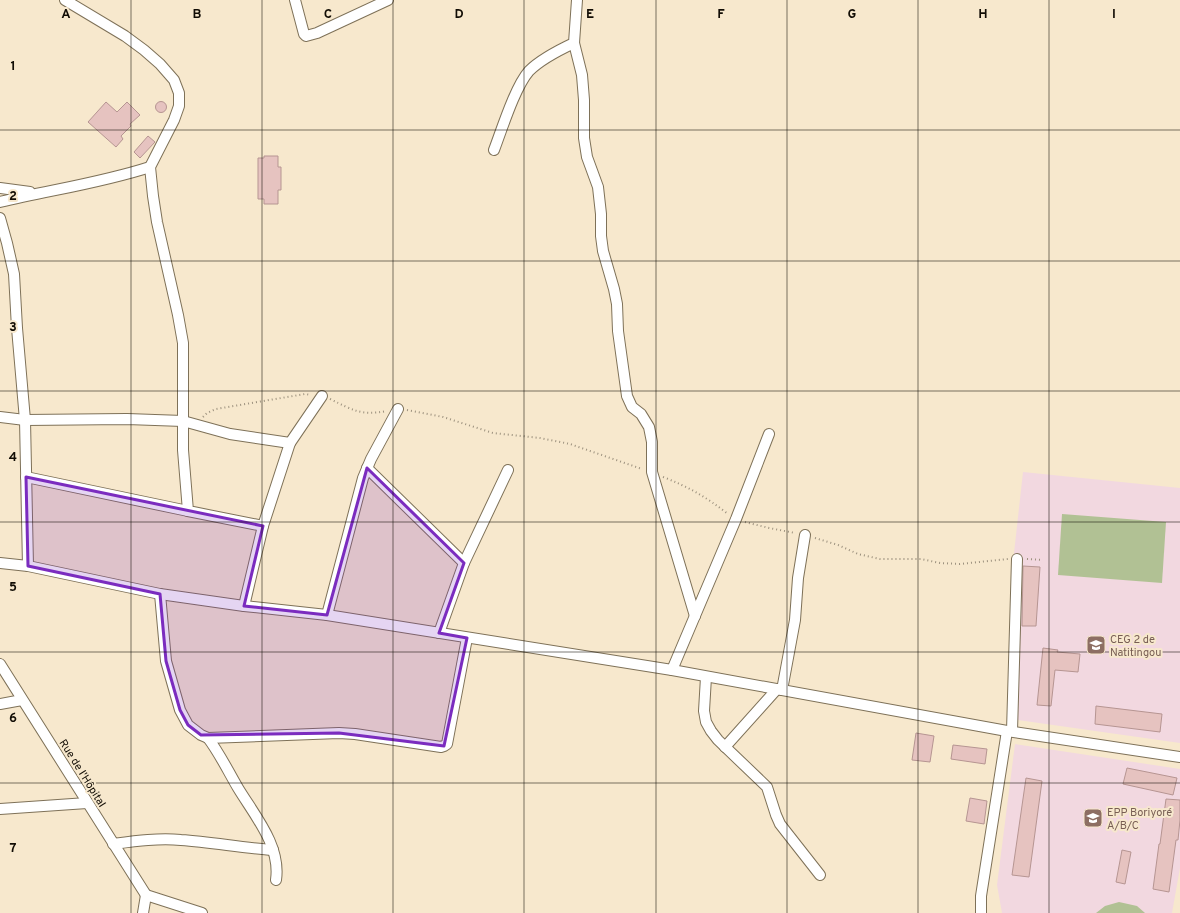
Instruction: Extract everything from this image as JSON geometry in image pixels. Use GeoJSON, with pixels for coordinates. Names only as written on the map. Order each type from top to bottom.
{"type":"FeatureCollection","features":[{"type":"Feature","properties":{"kind":"street"},"geometry":{"type":"LineString","coordinates":[[65,0],[125,36],[160,64],[174,80],[179,93],[179,106],[174,120],[150,167],[157,222],[165,251],[183,343],[183,450],[188,511]]}},
{"type":"Feature","properties":{"kind":"street"},"geometry":{"type":"LineString","coordinates":[[296,0],[304,34],[306,36],[317,33],[388,0]]}},
{"type":"Feature","properties":{"kind":"street"},"geometry":{"type":"LineString","coordinates":[[577,0],[574,43],[582,75],[584,100],[584,138],[587,157],[598,186],[603,251],[617,304],[618,331],[627,396],[632,407],[641,414],[649,427],[652,442],[652,472],[695,616]]}},
{"type":"Feature","properties":{"kind":"street"},"geometry":{"type":"LineString","coordinates":[[494,150],[517,90],[529,71],[551,54],[574,43]]}},
{"type":"Feature","properties":{"kind":"street"},"geometry":{"type":"LineString","coordinates":[[0,202],[38,192],[87,184],[122,176],[150,167]]}},
{"type":"Feature","properties":{"kind":"street"},"geometry":{"type":"LineString","coordinates":[[0,188],[38,192]]}},
{"type":"Feature","properties":{"kind":"street"},"geometry":{"type":"LineString","coordinates":[[0,218],[8,243],[14,274],[25,420],[28,566]]}},
{"type":"Feature","properties":{"kind":"street"},"geometry":{"type":"LineString","coordinates":[[244,606],[263,526],[290,442],[322,396]]}},
{"type":"Feature","properties":{"kind":"street"},"geometry":{"type":"LineString","coordinates":[[327,615],[363,478],[398,409]]}},
{"type":"Feature","properties":{"kind":"street"},"geometry":{"type":"LineString","coordinates":[[0,417],[25,420],[127,419],[183,421],[230,434],[290,442]]}},
{"type":"Feature","properties":{"kind":"street"},"geometry":{"type":"LineString","coordinates":[[672,670],[736,519],[769,434]]}},
{"type":"Feature","properties":{"kind":"street"},"geometry":{"type":"LineString","coordinates":[[367,468],[464,563]]}},
{"type":"Feature","properties":{"kind":"street"},"geometry":{"type":"LineString","coordinates":[[439,633],[464,563],[508,470]]}},
{"type":"Feature","properties":{"kind":"street"},"geometry":{"type":"LineString","coordinates":[[26,477],[263,526]]}},
{"type":"Feature","properties":{"kind":"street"},"geometry":{"type":"LineString","coordinates":[[725,747],[779,690],[795,620],[798,578],[806,535]]}},
{"type":"Feature","properties":{"kind":"street"},"geometry":{"type":"LineString","coordinates":[[981,913],[982,896],[1010,731],[1017,559]]}},
{"type":"Feature","properties":{"kind":"street"},"geometry":{"type":"LineString","coordinates":[[0,563],[28,566],[160,594],[244,606],[327,615],[672,670],[1010,731],[1180,757]]}},
{"type":"Feature","properties":{"kind":"street"},"geometry":{"type":"LineString","coordinates":[[160,594],[166,660],[180,710],[188,725],[201,735],[208,738],[339,733],[441,747],[444,746],[447,744],[467,638]]}},
{"type":"Feature","properties":{"kind":"street","name":"Rue de l'Hôpital"},"geometry":{"type":"LineString","coordinates":[[0,664],[146,895]]}},
{"type":"Feature","properties":{"kind":"street"},"geometry":{"type":"LineString","coordinates":[[706,677],[704,711],[706,722],[711,731],[725,747],[767,786],[780,824],[820,875]]}},
{"type":"Feature","properties":{"kind":"street"},"geometry":{"type":"LineString","coordinates":[[0,704],[22,700]]}},
{"type":"Feature","properties":{"kind":"street"},"geometry":{"type":"LineString","coordinates":[[208,738],[218,752],[273,850],[278,870],[276,880]]}},
{"type":"Feature","properties":{"kind":"street"},"geometry":{"type":"LineString","coordinates":[[0,809],[87,802]]}},
{"type":"Feature","properties":{"kind":"street"},"geometry":{"type":"LineString","coordinates":[[114,844],[143,840],[180,840],[273,850]]}},
{"type":"Feature","properties":{"kind":"street"},"geometry":{"type":"LineString","coordinates":[[143,913],[146,895],[202,913]]}},
{"type":"Feature","properties":{"kind":"path"},"geometry":{"type":"LineString","coordinates":[[198,425],[207,413],[216,409],[305,394],[322,396],[365,414],[398,409],[421,412],[443,417],[493,433],[540,438],[570,444],[652,472],[682,484],[702,495],[736,519],[769,528],[806,535],[838,545],[858,554],[880,559],[921,559],[940,563],[960,564],[1002,559],[1042,560]]}},
{"type":"Feature","properties":{"kind":"highlighted area"},"geometry":{"type":"Polygon","coordinates":[[[367,468],[464,563],[439,633],[467,638],[444,746],[339,733],[201,735],[188,725],[180,710],[166,661],[160,594],[28,566],[26,477],[263,526],[244,606],[327,615],[367,468]]]}},
{"type":"Feature","properties":{"kind":"shaded area","name":"CEG 2 de Natitingou"},"geometry":{"type":"Polygon","coordinates":[[[1023,472],[1180,488],[1180,743],[1010,719],[1012,571],[1023,472]]]}},
{"type":"Feature","properties":{"kind":"shaded area","name":"EPP Boriyoré A/B/C"},"geometry":{"type":"Polygon","coordinates":[[[1015,744],[1180,769],[1180,868],[1172,913],[1002,913],[997,885],[1015,744]]]}},
{"type":"Feature","properties":{"kind":"green space"},"geometry":{"type":"Polygon","coordinates":[[[1062,514],[1166,522],[1162,583],[1058,575],[1062,514]]]}},
{"type":"Feature","properties":{"kind":"green space"},"geometry":{"type":"Polygon","coordinates":[[[1119,902],[1137,906],[1145,913],[1096,913],[1105,906],[1119,902]]]}},
{"type":"Feature","properties":{"kind":"building"},"geometry":{"type":"Polygon","coordinates":[[[106,102],[117,112],[127,102],[140,115],[130,124],[131,126],[121,136],[123,139],[116,147],[88,122],[106,102]]]}},
{"type":"Feature","properties":{"kind":"building"},"geometry":{"type":"Polygon","coordinates":[[[159,102],[163,102],[165,103],[165,111],[159,112],[156,109],[156,105],[159,102]]]}},
{"type":"Feature","properties":{"kind":"building"},"geometry":{"type":"Polygon","coordinates":[[[148,136],[155,142],[140,158],[134,152],[148,136]]]}},
{"type":"Feature","properties":{"kind":"building"},"geometry":{"type":"Polygon","coordinates":[[[264,156],[278,156],[278,167],[281,167],[281,190],[278,190],[278,204],[264,204],[264,199],[258,199],[258,158],[264,158],[264,156]]]}},
{"type":"Feature","properties":{"kind":"building"},"geometry":{"type":"Polygon","coordinates":[[[1023,566],[1040,567],[1036,626],[1022,626],[1023,566]]]}},
{"type":"Feature","properties":{"kind":"building"},"geometry":{"type":"Polygon","coordinates":[[[1043,648],[1058,650],[1057,652],[1080,654],[1078,672],[1055,670],[1051,706],[1037,705],[1043,648]]]}},
{"type":"Feature","properties":{"kind":"building"},"geometry":{"type":"Polygon","coordinates":[[[1096,706],[1162,714],[1160,732],[1095,724],[1096,706]]]}},
{"type":"Feature","properties":{"kind":"building"},"geometry":{"type":"Polygon","coordinates":[[[916,733],[934,736],[930,762],[912,760],[916,733]]]}},
{"type":"Feature","properties":{"kind":"building"},"geometry":{"type":"Polygon","coordinates":[[[953,745],[987,749],[985,764],[951,759],[953,745]]]}},
{"type":"Feature","properties":{"kind":"building"},"geometry":{"type":"Polygon","coordinates":[[[1127,768],[1177,778],[1173,795],[1123,784],[1127,768]]]}},
{"type":"Feature","properties":{"kind":"building"},"geometry":{"type":"Polygon","coordinates":[[[1026,778],[1042,781],[1029,877],[1012,875],[1026,778]]]}},
{"type":"Feature","properties":{"kind":"building"},"geometry":{"type":"Polygon","coordinates":[[[970,798],[987,801],[984,824],[966,821],[970,798]]]}},
{"type":"Feature","properties":{"kind":"building"},"geometry":{"type":"Polygon","coordinates":[[[1166,799],[1180,800],[1178,840],[1176,840],[1169,892],[1153,889],[1166,799]]]}},
{"type":"Feature","properties":{"kind":"building"},"geometry":{"type":"Polygon","coordinates":[[[1122,850],[1131,852],[1125,884],[1116,882],[1122,850]]]}},
{"type":"Feature","properties":{"kind":"place","name":"CEG 2 de Natitingou"},"geometry":{"type":"Point","coordinates":[1096,645]}},
{"type":"Feature","properties":{"kind":"place","name":"EPP Boriyoré A/B/C"},"geometry":{"type":"Point","coordinates":[1093,818]}}]}
